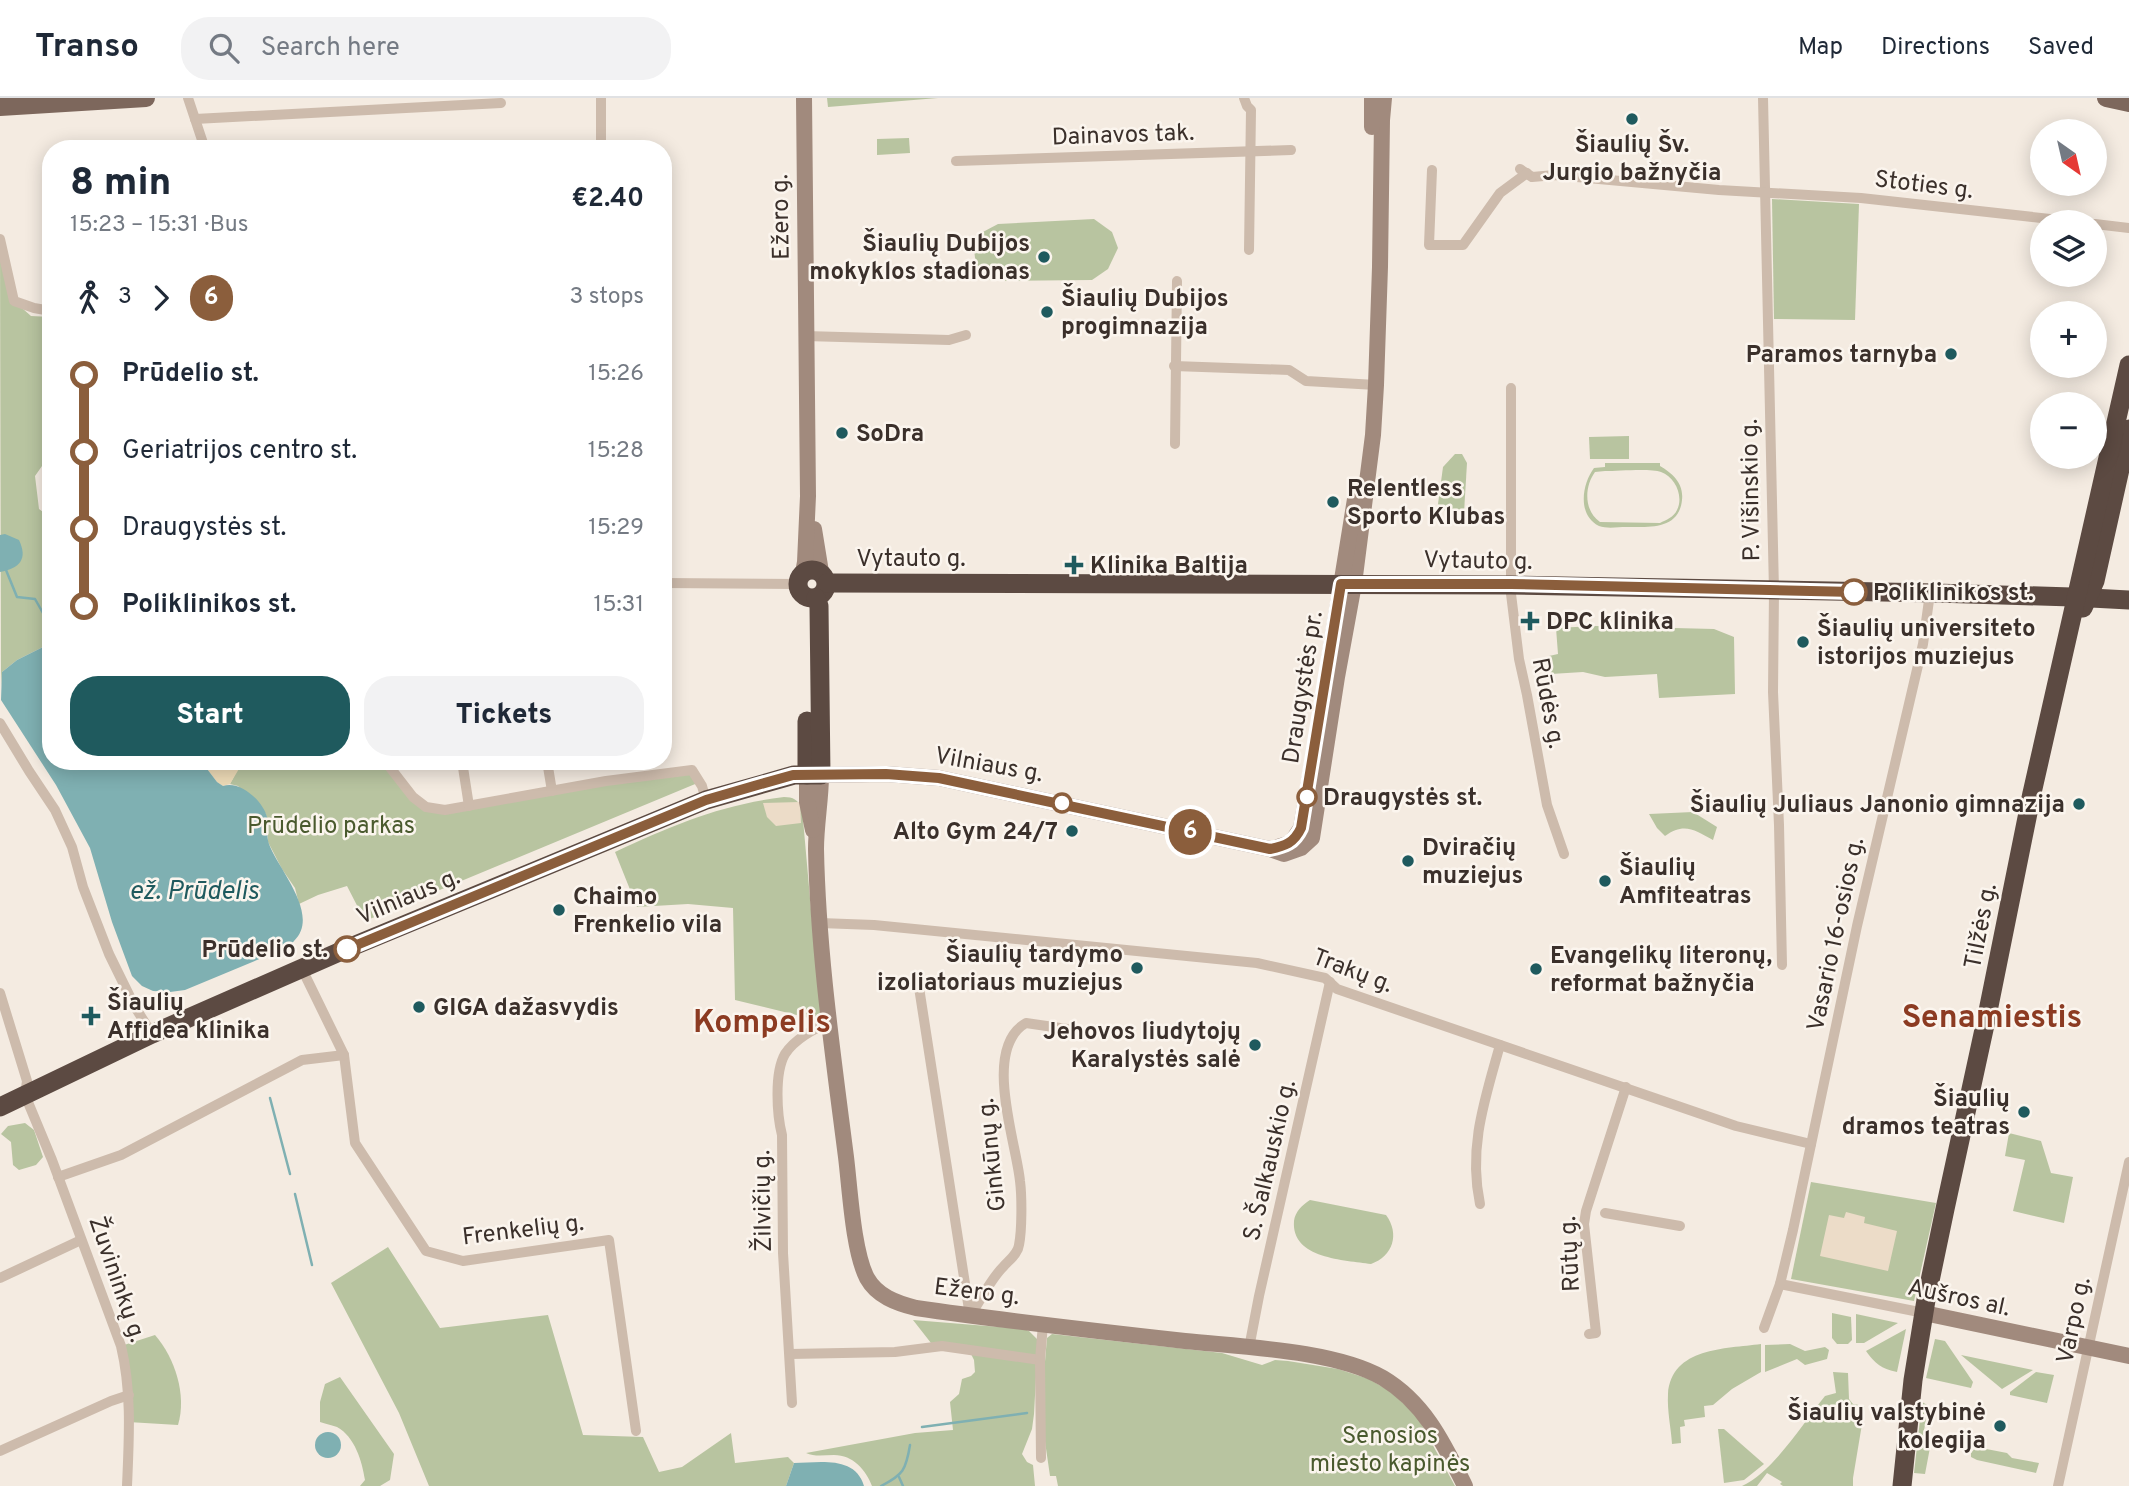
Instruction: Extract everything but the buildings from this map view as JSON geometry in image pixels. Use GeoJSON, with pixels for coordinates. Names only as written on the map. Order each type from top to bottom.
{"type":"FeatureCollection","features":[{"type":"Feature","properties":{"kind":"highway","name":"Tilžės g."},"geometry":{"type":"LineString","coordinates":[[1902,1486],[1913,1380],[1924,1313],[2013,882],[2062,666],[2081,613],[2128,374]]}},
{"type":"Feature","properties":{"kind":"highway","name":"Tilžės g."},"geometry":{"type":"LineString","coordinates":[[2082,598],[2095,581],[2129,429]]}},
{"type":"Feature","properties":{"kind":"highway","name":"Vytauto g."},"geometry":{"type":"LineString","coordinates":[[812,585],[1072,582],[1511,584],[2129,600]]}},
{"type":"Feature","properties":{"kind":"highway","name":"Ežero g."},"geometry":{"type":"LineString","coordinates":[[812,585],[806,606],[814,775]]}},
{"type":"Feature","properties":{"kind":"highway","name":"Vilniaus g."},"geometry":{"type":"LineString","coordinates":[[0,1107],[152,1034],[571,855],[706,800],[793,775],[814,775]]}},
{"type":"Feature","properties":{"kind":"main road"},"geometry":{"type":"LineString","coordinates":[[0,107],[146,98]]}},
{"type":"Feature","properties":{"kind":"main road","name":"Ežero g."},"geometry":{"type":"LineString","coordinates":[[804,98],[808,496],[805,562],[812,585]]}},
{"type":"Feature","properties":{"kind":"main road","name":"Draugystės pr."},"geometry":{"type":"LineString","coordinates":[[1372,98],[1372,385]]}},
{"type":"Feature","properties":{"kind":"main road","name":"Draugystės pr."},"geometry":{"type":"LineString","coordinates":[[1270,849],[1284,854],[1293,853],[1312,838],[1337,677],[1348,584],[1367,485],[1384,98]]}},
{"type":"Feature","properties":{"kind":"main road"},"geometry":{"type":"LineString","coordinates":[[2106,98],[2129,103]]}},
{"type":"Feature","properties":{"kind":"main road","name":"Vilniaus g."},"geometry":{"type":"LineString","coordinates":[[814,775],[886,774],[939,778],[1270,849]]}},
{"type":"Feature","properties":{"kind":"main road","name":"Ežero g."},"geometry":{"type":"LineString","coordinates":[[814,775],[807,802],[816,846],[830,1023],[854,1219],[862,1266],[867,1279],[880,1293],[897,1303],[916,1308],[1338,1361],[1382,1378],[1404,1393],[1431,1422],[1465,1486]]}},
{"type":"Feature","properties":{"kind":"main road","name":"Aušros al."},"geometry":{"type":"LineString","coordinates":[[1924,1313],[2129,1356]]}},
{"type":"Feature","properties":{"kind":"street"},"geometry":{"type":"LineString","coordinates":[[188,98],[202,140]]}},
{"type":"Feature","properties":{"kind":"street"},"geometry":{"type":"LineString","coordinates":[[601,98],[601,140]]}},
{"type":"Feature","properties":{"kind":"street"},"geometry":{"type":"LineString","coordinates":[[1244,98],[1251,110],[1249,250]]}},
{"type":"Feature","properties":{"kind":"street","name":"P. Višinskio g."},"geometry":{"type":"LineString","coordinates":[[1763,98],[1774,591],[1773,692],[1782,964]]}},
{"type":"Feature","properties":{"kind":"street"},"geometry":{"type":"LineString","coordinates":[[195,119],[502,103]]}},
{"type":"Feature","properties":{"kind":"street","name":"Dainavos tak."},"geometry":{"type":"LineString","coordinates":[[956,161],[1291,150]]}},
{"type":"Feature","properties":{"kind":"street","name":"Stoties g."},"geometry":{"type":"LineString","coordinates":[[1432,170],[1429,245],[1435,246],[1463,245],[1500,193],[1523,171],[1532,177],[1555,175],[1861,198],[2030,217]]}},
{"type":"Feature","properties":{"kind":"street"},"geometry":{"type":"LineString","coordinates":[[2107,225],[2129,228]]}},
{"type":"Feature","properties":{"kind":"street"},"geometry":{"type":"LineString","coordinates":[[0,239],[14,301],[42,309]]}},
{"type":"Feature","properties":{"kind":"street"},"geometry":{"type":"LineString","coordinates":[[1175,443],[1177,281]]}},
{"type":"Feature","properties":{"kind":"street"},"geometry":{"type":"LineString","coordinates":[[805,336],[949,340],[966,335]]}},
{"type":"Feature","properties":{"kind":"street"},"geometry":{"type":"LineString","coordinates":[[1174,366],[1289,370],[1306,381],[1372,385]]}},
{"type":"Feature","properties":{"kind":"street","name":"Rūdės g."},"geometry":{"type":"LineString","coordinates":[[1511,388],[1511,584],[1518,659],[1547,805],[1564,854]]}},
{"type":"Feature","properties":{"kind":"street","name":"Vytauto g."},"geometry":{"type":"LineString","coordinates":[[672,583],[812,585]]}},
{"type":"Feature","properties":{"kind":"street","name":"Vasario 16-osios g."},"geometry":{"type":"LineString","coordinates":[[1764,1328],[1780,1284],[1857,926],[1923,644],[1930,593]]}},
{"type":"Feature","properties":{"kind":"street"},"geometry":{"type":"LineString","coordinates":[[0,723],[55,810],[72,847],[83,887],[109,954],[135,1007],[152,1034]]}},
{"type":"Feature","properties":{"kind":"street"},"geometry":{"type":"LineString","coordinates":[[392,770],[413,797],[426,807],[445,810],[606,781],[692,770],[702,786],[706,800]]}},
{"type":"Feature","properties":{"kind":"street"},"geometry":{"type":"LineString","coordinates":[[463,770],[469,806]]}},
{"type":"Feature","properties":{"kind":"street"},"geometry":{"type":"LineString","coordinates":[[548,770],[552,791]]}},
{"type":"Feature","properties":{"kind":"street","name":"Trakų g."},"geometry":{"type":"LineString","coordinates":[[820,923],[1211,958],[1280,967],[1325,978],[1337,989],[1736,1126],[1811,1144]]}},
{"type":"Feature","properties":{"kind":"street","name":"Frenkelių g."},"geometry":{"type":"LineString","coordinates":[[302,969],[344,1055],[355,1143],[426,1251],[463,1261],[609,1240],[636,1431]]}},
{"type":"Feature","properties":{"kind":"street"},"geometry":{"type":"LineString","coordinates":[[918,981],[970,1316]]}},
{"type":"Feature","properties":{"kind":"street","name":"S. Šalkauskio g."},"geometry":{"type":"LineString","coordinates":[[1249,1348],[1330,982]]}},
{"type":"Feature","properties":{"kind":"street","name":"Žuvininkų g."},"geometry":{"type":"LineString","coordinates":[[0,993],[27,1081],[25,1095],[121,1346],[129,1395],[127,1486]]}},
{"type":"Feature","properties":{"kind":"street","name":"Žilvičių g."},"geometry":{"type":"LineString","coordinates":[[792,1403],[783,1253],[779,1083],[781,1067],[788,1050],[813,1030],[830,1023]]}},
{"type":"Feature","properties":{"kind":"street","name":"Ginkūnų g."},"geometry":{"type":"LineString","coordinates":[[970,1316],[1019,1245],[1020,1183],[1004,1073],[1008,1046],[1015,1031],[1026,1023],[1066,1029]]}},
{"type":"Feature","properties":{"kind":"street"},"geometry":{"type":"LineString","coordinates":[[1480,1205],[1476,1157],[1479,1123],[1500,1045]]}},
{"type":"Feature","properties":{"kind":"street"},"geometry":{"type":"LineString","coordinates":[[58,1177],[121,1155],[302,1060],[344,1055]]}},
{"type":"Feature","properties":{"kind":"street","name":"Rūtų g."},"geometry":{"type":"LineString","coordinates":[[1589,1334],[1596,1333],[1584,1224],[1626,1087]]}},
{"type":"Feature","properties":{"kind":"street","name":"Varpo g."},"geometry":{"type":"LineString","coordinates":[[2058,1486],[2129,1162]]}},
{"type":"Feature","properties":{"kind":"street"},"geometry":{"type":"LineString","coordinates":[[1605,1213],[1680,1226]]}},
{"type":"Feature","properties":{"kind":"street"},"geometry":{"type":"LineString","coordinates":[[0,1278],[81,1240]]}},
{"type":"Feature","properties":{"kind":"street","name":"Aušros al."},"geometry":{"type":"LineString","coordinates":[[1780,1284],[1924,1313]]}},
{"type":"Feature","properties":{"kind":"street"},"geometry":{"type":"LineString","coordinates":[[1041,1458],[1040,1360],[1043,1324]]}},
{"type":"Feature","properties":{"kind":"street"},"geometry":{"type":"LineString","coordinates":[[790,1354],[895,1352],[942,1346],[1040,1360]]}},
{"type":"Feature","properties":{"kind":"street"},"geometry":{"type":"LineString","coordinates":[[0,1451],[129,1395]]}},
{"type":"Feature","properties":{"kind":"green space"},"geometry":{"type":"Polygon","coordinates":[[[827,98],[938,98],[828,107],[827,98]]]}},
{"type":"Feature","properties":{"kind":"green space"},"geometry":{"type":"Polygon","coordinates":[[[909,138],[910,153],[877,155],[877,139],[909,138]]]}},
{"type":"Feature","properties":{"kind":"green space"},"geometry":{"type":"Polygon","coordinates":[[[1772,199],[1859,204],[1855,320],[1774,319],[1772,199]]]}},
{"type":"Feature","properties":{"kind":"green space","name":"Šiaulių Dubijos mokyklos stadionas"},"geometry":{"type":"Polygon","coordinates":[[[1094,219],[1112,232],[1118,248],[1108,269],[1092,280],[991,281],[976,266],[974,249],[981,233],[998,224],[1094,219]]]}},
{"type":"Feature","properties":{"kind":"green space"},"geometry":{"type":"Polygon","coordinates":[[[0,239],[14,301],[31,316],[42,317],[42,466],[35,476],[39,509],[42,511],[42,648],[17,660],[2,672],[1,687],[0,239]]]}},
{"type":"Feature","properties":{"kind":"green space"},"geometry":{"type":"Polygon","coordinates":[[[1629,436],[1629,459],[1590,459],[1589,437],[1629,436]]]}},
{"type":"Feature","properties":{"kind":"green space"},"geometry":{"type":"Polygon","coordinates":[[[1455,454],[1462,454],[1467,463],[1464,513],[1459,516],[1445,511],[1438,504],[1443,467],[1455,454]]]}},
{"type":"Feature","properties":{"kind":"green space"},"geometry":{"type":"Polygon","coordinates":[[[1605,463],[1660,463],[1660,466],[1676,479],[1681,489],[1680,510],[1669,522],[1662,525],[1609,528],[1599,526],[1587,515],[1584,499],[1587,482],[1594,468],[1605,467],[1605,463]],[[1650,470],[1595,472],[1589,485],[1588,505],[1600,522],[1660,523],[1676,512],[1679,493],[1666,474],[1650,470]]]}},
{"type":"Feature","properties":{"kind":"green space"},"geometry":{"type":"Polygon","coordinates":[[[1595,626],[1714,629],[1734,637],[1735,694],[1659,698],[1657,674],[1605,677],[1583,672],[1551,674],[1549,656],[1558,654],[1556,628],[1595,626]]]}},
{"type":"Feature","properties":{"kind":"green space","name":"Prūdelio parkas"},"geometry":{"type":"Polygon","coordinates":[[[237,770],[392,770],[413,797],[445,810],[692,770],[700,782],[365,921],[347,886],[299,904],[295,888],[268,842],[266,814],[238,786],[230,784],[237,770]]]}},
{"type":"Feature","properties":{"kind":"green space"},"geometry":{"type":"Polygon","coordinates":[[[784,797],[795,800],[802,808],[813,932],[825,1022],[735,1000],[733,908],[688,904],[637,907],[615,852],[697,817],[739,805],[784,797]]]}},
{"type":"Feature","properties":{"kind":"green space"},"geometry":{"type":"Polygon","coordinates":[[[1693,812],[1717,827],[1713,840],[1684,828],[1665,836],[1649,814],[1693,812]]]}},
{"type":"Feature","properties":{"kind":"green space"},"geometry":{"type":"Polygon","coordinates":[[[25,1123],[34,1130],[43,1157],[36,1165],[19,1170],[13,1165],[11,1142],[1,1134],[8,1126],[25,1123]]]}},
{"type":"Feature","properties":{"kind":"green space"},"geometry":{"type":"Polygon","coordinates":[[[2009,1133],[2041,1141],[2051,1173],[2073,1177],[2064,1223],[2013,1211],[2025,1160],[2005,1156],[2009,1133]]]}},
{"type":"Feature","properties":{"kind":"green space"},"geometry":{"type":"Polygon","coordinates":[[[1811,1182],[1936,1203],[1914,1301],[1791,1279],[1811,1182]]]}},
{"type":"Feature","properties":{"kind":"green space"},"geometry":{"type":"Polygon","coordinates":[[[1310,1200],[1386,1215],[1393,1230],[1393,1237],[1385,1256],[1371,1264],[1334,1259],[1310,1250],[1295,1234],[1294,1221],[1299,1209],[1310,1200]]]}},
{"type":"Feature","properties":{"kind":"green space"},"geometry":{"type":"Polygon","coordinates":[[[388,1247],[440,1328],[548,1315],[583,1435],[643,1437],[659,1472],[682,1467],[731,1433],[735,1463],[788,1457],[794,1463],[786,1486],[429,1486],[399,1413],[331,1283],[388,1247]]]}},
{"type":"Feature","properties":{"kind":"green space"},"geometry":{"type":"Polygon","coordinates":[[[1832,1313],[1851,1317],[1852,1340],[1848,1344],[1837,1344],[1832,1338],[1832,1313]]]}},
{"type":"Feature","properties":{"kind":"green space"},"geometry":{"type":"Polygon","coordinates":[[[1856,1314],[1898,1323],[1864,1343],[1856,1343],[1856,1314]]]}},
{"type":"Feature","properties":{"kind":"green space"},"geometry":{"type":"Polygon","coordinates":[[[913,1320],[1024,1329],[1038,1340],[1032,1429],[1022,1454],[1027,1462],[1033,1465],[1035,1486],[872,1486],[862,1469],[847,1458],[806,1453],[915,1433],[953,1430],[950,1402],[959,1394],[962,1379],[975,1372],[974,1360],[970,1352],[931,1343],[913,1320]]]}},
{"type":"Feature","properties":{"kind":"green space"},"geometry":{"type":"Polygon","coordinates":[[[1906,1329],[1897,1372],[1879,1365],[1866,1351],[1906,1329]]]}},
{"type":"Feature","properties":{"kind":"green space","name":"Senosios miesto kapinės"},"geometry":{"type":"Polygon","coordinates":[[[1052,1334],[1222,1353],[1262,1365],[1275,1360],[1288,1361],[1338,1369],[1369,1379],[1391,1392],[1417,1416],[1455,1486],[1058,1486],[1056,1476],[1050,1476],[1042,1421],[1047,1338],[1052,1334]]]}},
{"type":"Feature","properties":{"kind":"green space"},"geometry":{"type":"Polygon","coordinates":[[[155,1335],[168,1355],[177,1377],[181,1402],[178,1425],[128,1422],[121,1346],[155,1335]]]}},
{"type":"Feature","properties":{"kind":"green space"},"geometry":{"type":"Polygon","coordinates":[[[1935,1339],[1945,1341],[1973,1382],[1971,1388],[1926,1378],[1935,1339]]]}},
{"type":"Feature","properties":{"kind":"green space"},"geometry":{"type":"Polygon","coordinates":[[[1761,1344],[1761,1372],[1732,1389],[1713,1405],[1704,1406],[1705,1417],[1684,1420],[1685,1426],[1680,1427],[1681,1443],[1672,1444],[1668,1394],[1679,1367],[1702,1353],[1761,1344]]]}},
{"type":"Feature","properties":{"kind":"green space"},"geometry":{"type":"Polygon","coordinates":[[[1790,1344],[1805,1351],[1825,1347],[1829,1350],[1827,1359],[1805,1365],[1797,1359],[1765,1372],[1765,1345],[1790,1344]]]}},
{"type":"Feature","properties":{"kind":"green space"},"geometry":{"type":"Polygon","coordinates":[[[1961,1355],[2033,1370],[2002,1389],[1961,1355]]]}},
{"type":"Feature","properties":{"kind":"green space"},"geometry":{"type":"Polygon","coordinates":[[[1833,1372],[1848,1373],[1849,1399],[1853,1404],[1865,1406],[1853,1486],[1783,1486],[1780,1484],[1782,1482],[1767,1473],[1757,1486],[1742,1486],[1777,1458],[1825,1396],[1836,1393],[1833,1372]]]}},
{"type":"Feature","properties":{"kind":"green space"},"geometry":{"type":"Polygon","coordinates":[[[2036,1372],[2054,1375],[2047,1403],[2010,1395],[2010,1392],[2036,1372]]]}},
{"type":"Feature","properties":{"kind":"green space"},"geometry":{"type":"Polygon","coordinates":[[[340,1377],[394,1454],[390,1480],[380,1486],[360,1486],[365,1480],[353,1443],[337,1427],[320,1422],[320,1402],[325,1384],[340,1377]]]}},
{"type":"Feature","properties":{"kind":"green space"},"geometry":{"type":"Polygon","coordinates":[[[1922,1402],[1929,1406],[1923,1435],[1932,1437],[1925,1474],[1914,1473],[1922,1402]]]}},
{"type":"Feature","properties":{"kind":"green space"},"geometry":{"type":"Polygon","coordinates":[[[1718,1429],[1724,1429],[1764,1464],[1744,1480],[1724,1483],[1718,1429]]]}},
{"type":"Feature","properties":{"kind":"green space"},"geometry":{"type":"Polygon","coordinates":[[[1976,1447],[2039,1463],[2036,1473],[1977,1460],[1971,1457],[1976,1447]]]}},
{"type":"Feature","properties":{"kind":"sand"},"geometry":{"type":"Polygon","coordinates":[[[208,770],[238,770],[230,784],[223,786],[208,770]]]}},
{"type":"Feature","properties":{"kind":"shaded area"},"geometry":{"type":"Polygon","coordinates":[[[800,802],[801,823],[776,826],[767,817],[763,803],[800,802]]]}},
{"type":"Feature","properties":{"kind":"shaded area"},"geometry":{"type":"Polygon","coordinates":[[[1846,1212],[1865,1217],[1864,1223],[1897,1231],[1888,1271],[1820,1256],[1829,1215],[1844,1218],[1846,1212]]]}},
{"type":"Feature","properties":{"kind":"water"},"geometry":{"type":"Polygon","coordinates":[[[5,534],[19,540],[23,552],[17,565],[0,572],[0,535],[5,534]]]}},
{"type":"Feature","properties":{"kind":"water","name":"ež. Prūdelis"},"geometry":{"type":"Polygon","coordinates":[[[42,648],[42,763],[1,700],[2,672],[17,660],[42,648]]]}},
{"type":"Feature","properties":{"kind":"water","name":"ež. Prūdelis"},"geometry":{"type":"Polygon","coordinates":[[[46,770],[208,770],[223,786],[236,786],[250,793],[265,811],[269,844],[300,905],[303,918],[301,930],[291,944],[281,950],[185,990],[153,991],[142,986],[132,976],[112,922],[90,848],[46,770]]]}},
{"type":"Feature","properties":{"kind":"water"},"geometry":{"type":"Polygon","coordinates":[[[328,1432],[337,1436],[341,1445],[337,1454],[328,1458],[319,1454],[315,1445],[319,1436],[328,1432]]]}},
{"type":"Feature","properties":{"kind":"water"},"geometry":{"type":"Polygon","coordinates":[[[824,1462],[844,1465],[853,1469],[864,1486],[786,1486],[794,1463],[824,1462]]]}},
{"type":"Feature","properties":{"kind":"waterway"},"geometry":{"type":"LineString","coordinates":[[6,570],[17,597],[35,599],[42,611]]}},
{"type":"Feature","properties":{"kind":"waterway"},"geometry":{"type":"LineString","coordinates":[[270,1098],[290,1174]]}},
{"type":"Feature","properties":{"kind":"waterway"},"geometry":{"type":"LineString","coordinates":[[295,1194],[312,1265]]}},
{"type":"Feature","properties":{"kind":"waterway"},"geometry":{"type":"LineString","coordinates":[[922,1427],[1027,1413]]}},
{"type":"Feature","properties":{"kind":"waterway"},"geometry":{"type":"LineString","coordinates":[[881,1486],[902,1471],[910,1445]]}},
{"type":"Feature","properties":{"kind":"waterway"},"geometry":{"type":"LineString","coordinates":[[899,1477],[903,1486]]}},
{"type":"Feature","properties":{"kind":"bus line","name":"6"},"geometry":{"type":"LineString","coordinates":[[347,949],[706,800],[793,775],[886,774],[939,778],[1270,849],[1283,847],[1295,839],[1301,828],[1341,584],[1511,584],[1854,592]]}},
{"type":"Feature","properties":{"kind":"place","name":"Šiaulių Šv. Jurgio bažnyčia"},"geometry":{"type":"Point","coordinates":[1632,119]}},
{"type":"Feature","properties":{"kind":"place","name":"Šiaulių Dubijos mokyklos stadionas"},"geometry":{"type":"Point","coordinates":[1044,257]}},
{"type":"Feature","properties":{"kind":"place","name":"Šiaulių Dubijos progimnazija"},"geometry":{"type":"Point","coordinates":[1047,312]}},
{"type":"Feature","properties":{"kind":"place","name":"Paramos tarnyba"},"geometry":{"type":"Point","coordinates":[1951,354]}},
{"type":"Feature","properties":{"kind":"place","name":"SoDra"},"geometry":{"type":"Point","coordinates":[842,433]}},
{"type":"Feature","properties":{"kind":"place","name":"Relentless Sporto Klubas"},"geometry":{"type":"Point","coordinates":[1333,502]}},
{"type":"Feature","properties":{"kind":"place","name":"Klinika Baltija"},"geometry":{"type":"Point","coordinates":[1074,565]}},
{"type":"Feature","properties":{"kind":"place","name":"Poliklinikos st."},"geometry":{"type":"Point","coordinates":[1854,592]}},
{"type":"Feature","properties":{"kind":"place","name":"DPC klinika"},"geometry":{"type":"Point","coordinates":[1530,621]}},
{"type":"Feature","properties":{"kind":"place","name":"Šiaulių universiteto istorijos muziejus"},"geometry":{"type":"Point","coordinates":[1803,642]}},
{"type":"Feature","properties":{"kind":"place","name":"Draugystės st."},"geometry":{"type":"Point","coordinates":[1307,797]}},
{"type":"Feature","properties":{"kind":"place","name":"Šiaulių Juliaus Janonio gimnazija"},"geometry":{"type":"Point","coordinates":[2079,804]}},
{"type":"Feature","properties":{"kind":"place","name":"Alto Gym 24/7"},"geometry":{"type":"Point","coordinates":[1072,831]}},
{"type":"Feature","properties":{"kind":"place","name":"Dviračių muziejus"},"geometry":{"type":"Point","coordinates":[1408,861]}},
{"type":"Feature","properties":{"kind":"place","name":"Šiaulių Amfiteatras"},"geometry":{"type":"Point","coordinates":[1605,881]}},
{"type":"Feature","properties":{"kind":"place","name":"Chaimo Frenkelio vila"},"geometry":{"type":"Point","coordinates":[559,910]}},
{"type":"Feature","properties":{"kind":"place","name":"Prūdelio st."},"geometry":{"type":"Point","coordinates":[347,949]}},
{"type":"Feature","properties":{"kind":"place","name":"Šiaulių tardymo izoliatoriaus muziejus"},"geometry":{"type":"Point","coordinates":[1137,968]}},
{"type":"Feature","properties":{"kind":"place","name":"Evangelikų literonų, reformat bažnyčia"},"geometry":{"type":"Point","coordinates":[1536,969]}},
{"type":"Feature","properties":{"kind":"place","name":"GIGA dažasvydis"},"geometry":{"type":"Point","coordinates":[419,1007]}},
{"type":"Feature","properties":{"kind":"place","name":"Šiaulių Affidea klinika"},"geometry":{"type":"Point","coordinates":[91,1016]}},
{"type":"Feature","properties":{"kind":"place","name":"Jehovos liudytojų Karalystės salė"},"geometry":{"type":"Point","coordinates":[1255,1045]}},
{"type":"Feature","properties":{"kind":"place","name":"Šiaulių dramos teatras"},"geometry":{"type":"Point","coordinates":[2024,1112]}},
{"type":"Feature","properties":{"kind":"place","name":"Šiaulių valstybinė kolegija"},"geometry":{"type":"Point","coordinates":[2000,1426]}},
{"type":"Feature","properties":{"kind":"district","name":"Senamiestis"},"geometry":{"type":"Point","coordinates":[1992,1016]}},
{"type":"Feature","properties":{"kind":"district","name":"Kompelis"},"geometry":{"type":"Point","coordinates":[762,1021]}}]}
